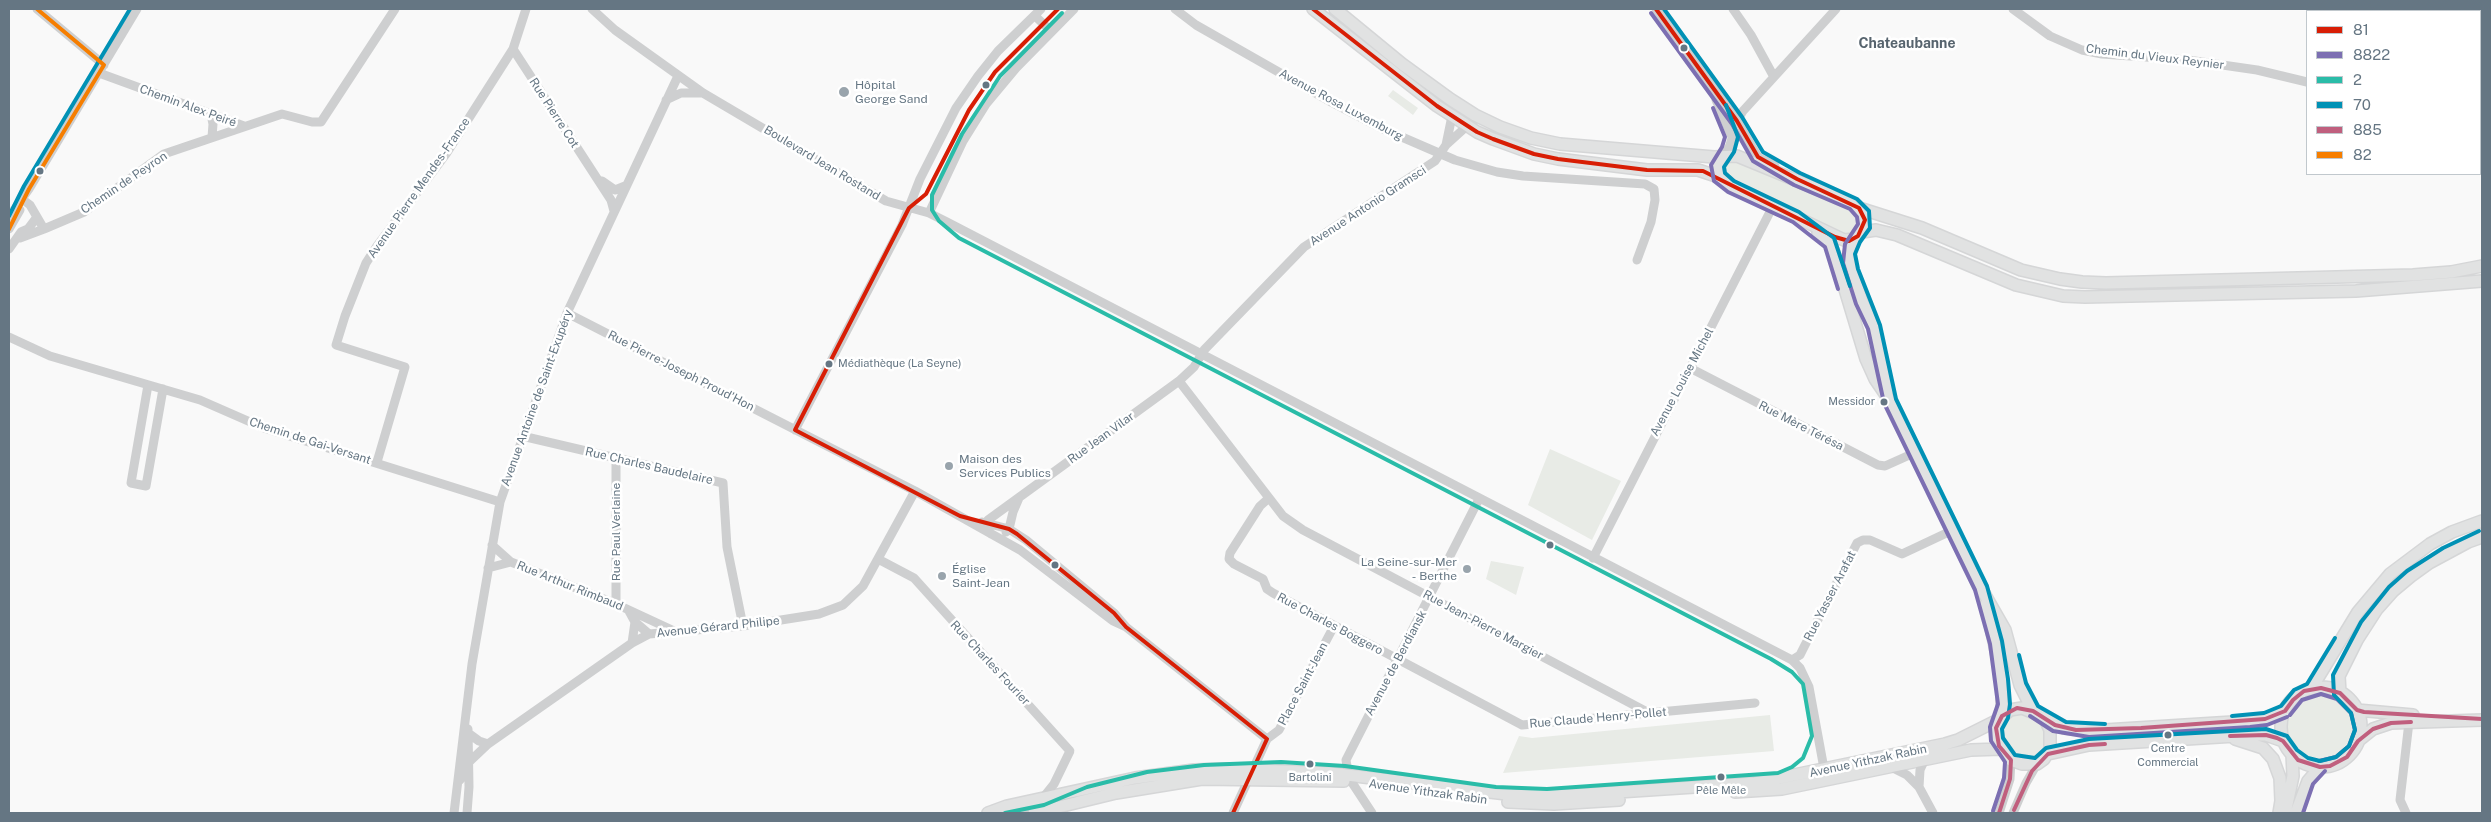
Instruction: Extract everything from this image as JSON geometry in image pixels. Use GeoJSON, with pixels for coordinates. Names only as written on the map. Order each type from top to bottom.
{"type":"FeatureCollection","features":[{"type":"Feature","properties":{"kind":"main road"},"geometry":{"type":"LineString","coordinates":[[1313,9],[1388,69],[1452,116],[1493,139],[1534,154],[1647,170],[1698,170],[1719,177],[1724,182],[1844,240],[1876,230],[1897,235],[2016,285],[2070,296],[2356,291],[2482,281]]}},
{"type":"Feature","properties":{"kind":"main road"},"geometry":{"type":"LineString","coordinates":[[1335,9],[1402,64],[1450,99],[1475,115],[1516,133],[1560,144],[1724,157],[1737,156],[1797,179],[1859,208],[1922,228],[2022,270],[2060,279],[2106,283],[2412,275],[2451,272],[2482,266]]}},
{"type":"Feature","properties":{"kind":"main road"},"geometry":{"type":"LineString","coordinates":[[1719,177],[1717,166],[1724,157]]}},
{"type":"Feature","properties":{"kind":"main road"},"geometry":{"type":"LineString","coordinates":[[1859,208],[1865,220],[1849,254],[1849,262],[1862,302],[1874,327],[1890,401]]}},
{"type":"Feature","properties":{"kind":"main road"},"geometry":{"type":"LineString","coordinates":[[1796,217],[1830,243],[1866,358],[1875,379],[1890,401],[1914,453],[2005,630],[2020,685],[2033,711]]}},
{"type":"Feature","properties":{"kind":"main road"},"geometry":{"type":"LineString","coordinates":[[2311,689],[2358,612],[2390,574],[2430,544],[2452,532],[2482,521]]}},
{"type":"Feature","properties":{"kind":"main road"},"geometry":{"type":"LineString","coordinates":[[2340,693],[2339,676],[2357,640],[2377,609],[2393,591],[2429,563],[2468,542],[2482,537]]}},
{"type":"Feature","properties":{"kind":"main road"},"geometry":{"type":"LineString","coordinates":[[1982,588],[2000,664],[2004,704],[1996,733],[2001,749],[2012,760],[2022,764],[2037,764],[2048,754],[2089,745],[2266,735],[2283,741]]}},
{"type":"Feature","properties":{"kind":"main road"},"geometry":{"type":"LineString","coordinates":[[2321,688],[2340,693],[2356,710],[2360,731],[2358,741],[2348,757],[2330,766],[2320,767],[2305,764],[2292,754],[2283,741],[2281,726],[2285,711],[2298,695],[2311,689],[2321,688]]}},
{"type":"Feature","properties":{"kind":"main road"},"geometry":{"type":"LineString","coordinates":[[2001,717],[2017,708],[2033,711],[2064,728],[2089,731],[2249,721],[2265,719],[2285,711]]}},
{"type":"Feature","properties":{"kind":"main road"},"geometry":{"type":"LineString","coordinates":[[2356,710],[2376,714],[2482,719]]}},
{"type":"Feature","properties":{"kind":"main road","name":"Avenue Yithzak Rabin"},"geometry":{"type":"LineString","coordinates":[[988,813],[1007,806],[1036,808],[1122,782],[1194,770],[1349,778],[1540,796],[1755,783],[1945,744],[1958,740],[2001,717]]}},
{"type":"Feature","properties":{"kind":"main road"},"geometry":{"type":"LineString","coordinates":[[2045,719],[2052,740],[2048,754]]}},
{"type":"Feature","properties":{"kind":"main road"},"geometry":{"type":"LineString","coordinates":[[2358,741],[2379,726],[2409,722],[2482,719]]}},
{"type":"Feature","properties":{"kind":"main road"},"geometry":{"type":"LineString","coordinates":[[2223,737],[2252,744],[2269,753],[2280,778],[2282,800],[2279,813]]}},
{"type":"Feature","properties":{"kind":"main road","name":"Avenue Yithzak Rabin"},"geometry":{"type":"LineString","coordinates":[[1349,778],[1539,804],[1782,789],[1972,750],[2001,749]]}},
{"type":"Feature","properties":{"kind":"main road"},"geometry":{"type":"LineString","coordinates":[[2285,813],[2293,776],[2292,754]]}},
{"type":"Feature","properties":{"kind":"main road"},"geometry":{"type":"LineString","coordinates":[[2296,813],[2308,780],[2320,767]]}},
{"type":"Feature","properties":{"kind":"main road","name":"Avenue Yithzak Rabin"},"geometry":{"type":"LineString","coordinates":[[1036,808],[1068,799],[1171,783],[1252,774]]}},
{"type":"Feature","properties":{"kind":"street"},"geometry":{"type":"LineString","coordinates":[[37,9],[104,64]]}},
{"type":"Feature","properties":{"kind":"street"},"geometry":{"type":"LineString","coordinates":[[9,229],[29,189],[137,9]]}},
{"type":"Feature","properties":{"kind":"street","name":"Chemin Alex Peiré"},"geometry":{"type":"LineString","coordinates":[[99,74],[244,127],[282,114],[312,122],[321,122],[395,9]]}},
{"type":"Feature","properties":{"kind":"street","name":"Avenue Pierre Mendes-France"},"geometry":{"type":"LineString","coordinates":[[376,462],[405,367],[336,345],[345,316],[366,263],[446,154],[513,49],[526,9]]}},
{"type":"Feature","properties":{"kind":"street","name":"Boulevard Jean Rostand"},"geometry":{"type":"LineString","coordinates":[[592,9],[615,30],[703,93],[886,201],[929,213],[1203,352],[1479,499],[1792,660],[1800,668],[1810,687],[1825,769]]}},
{"type":"Feature","properties":{"kind":"street"},"geometry":{"type":"LineString","coordinates":[[929,213],[963,141],[986,104],[1074,9]]}},
{"type":"Feature","properties":{"kind":"street","name":"Avenue Rosa Luxemburg"},"geometry":{"type":"LineString","coordinates":[[1175,9],[1196,25],[1333,103],[1380,128],[1441,154],[1497,172],[1523,176],[1645,184],[1654,189],[1655,200],[1651,222],[1638,260]]}},
{"type":"Feature","properties":{"kind":"street"},"geometry":{"type":"LineString","coordinates":[[1656,9],[1737,121],[1758,157],[1797,179]]}},
{"type":"Feature","properties":{"kind":"street"},"geometry":{"type":"LineString","coordinates":[[1733,9],[1751,35],[1774,77]]}},
{"type":"Feature","properties":{"kind":"street"},"geometry":{"type":"LineString","coordinates":[[1724,157],[1737,121],[1836,9]]}},
{"type":"Feature","properties":{"kind":"street","name":"Chemin du Vieux Reynier"},"geometry":{"type":"LineString","coordinates":[[2013,9],[2033,26],[2050,36],[2082,50],[2102,54],[2182,59],[2257,70],[2306,82]]}},
{"type":"Feature","properties":{"kind":"street"},"geometry":{"type":"LineString","coordinates":[[795,430],[909,208],[939,139],[956,108],[998,51],[1038,12],[1051,32]]}},
{"type":"Feature","properties":{"kind":"street","name":"Rue Pierre Cot"},"geometry":{"type":"LineString","coordinates":[[513,49],[594,177],[611,200],[614,211]]}},
{"type":"Feature","properties":{"kind":"street","name":"Avenue Antoine de Saint-Exupéry"},"geometry":{"type":"LineString","coordinates":[[454,813],[472,664],[500,502],[567,312],[678,76]]}},
{"type":"Feature","properties":{"kind":"street"},"geometry":{"type":"LineString","coordinates":[[1710,83],[1732,137]]}},
{"type":"Feature","properties":{"kind":"street"},"geometry":{"type":"LineString","coordinates":[[666,100],[681,93],[703,93]]}},
{"type":"Feature","properties":{"kind":"street"},"geometry":{"type":"LineString","coordinates":[[211,114],[213,124],[212,137]]}},
{"type":"Feature","properties":{"kind":"street","name":"Avenue Antonio Gramsci"},"geometry":{"type":"LineString","coordinates":[[1190,370],[1203,352],[1304,247],[1429,166],[1441,154],[1446,145],[1452,116]]}},
{"type":"Feature","properties":{"kind":"street","name":"Avenue Antonio Gramsci"},"geometry":{"type":"LineString","coordinates":[[1446,145],[1467,126]]}},
{"type":"Feature","properties":{"kind":"street","name":"Chemin de Peyron"},"geometry":{"type":"LineString","coordinates":[[44,229],[84,212],[164,154],[244,127]]}},
{"type":"Feature","properties":{"kind":"street"},"geometry":{"type":"LineString","coordinates":[[594,177],[611,189],[625,186]]}},
{"type":"Feature","properties":{"kind":"street"},"geometry":{"type":"LineString","coordinates":[[9,217],[23,200]]}},
{"type":"Feature","properties":{"kind":"street"},"geometry":{"type":"LineString","coordinates":[[15,240],[44,229],[23,200]]}},
{"type":"Feature","properties":{"kind":"street","name":"Avenue Louise Michel"},"geometry":{"type":"LineString","coordinates":[[1593,558],[1773,206]]}},
{"type":"Feature","properties":{"kind":"street"},"geometry":{"type":"LineString","coordinates":[[9,250],[15,240],[37,217]]}},
{"type":"Feature","properties":{"kind":"street","name":"Rue Pierre-Joseph Proud'Hon"},"geometry":{"type":"LineString","coordinates":[[567,312],[960,516]]}},
{"type":"Feature","properties":{"kind":"street","name":"Chemin de Gai-Versant"},"geometry":{"type":"LineString","coordinates":[[9,337],[50,356],[200,400],[264,428],[500,502]]}},
{"type":"Feature","properties":{"kind":"street","name":"Rue Mère Térésa"},"geometry":{"type":"LineString","coordinates":[[1690,368],[1878,465],[1885,466],[1914,453]]}},
{"type":"Feature","properties":{"kind":"street","name":"Rue Jean Vilar"},"geometry":{"type":"LineString","coordinates":[[986,523],[1179,381],[1190,370]]}},
{"type":"Feature","properties":{"kind":"street","name":"Rue Jean-Pierre Margier"},"geometry":{"type":"LineString","coordinates":[[1179,381],[1283,516],[1303,530],[1649,713]]}},
{"type":"Feature","properties":{"kind":"street"},"geometry":{"type":"LineString","coordinates":[[148,385],[131,484],[146,486],[163,389]]}},
{"type":"Feature","properties":{"kind":"street","name":"Rue Charles Baudelaire"},"geometry":{"type":"LineString","coordinates":[[522,436],[723,483],[727,547],[743,626]]}},
{"type":"Feature","properties":{"kind":"street","name":"Rue Paul Verlaine"},"geometry":{"type":"LineString","coordinates":[[616,459],[616,604]]}},
{"type":"Feature","properties":{"kind":"street","name":"Avenue Gérard Philipe"},"geometry":{"type":"LineString","coordinates":[[469,762],[488,744],[632,643],[652,634],[672,630],[743,626],[820,614],[843,605],[863,586],[915,491]]}},
{"type":"Feature","properties":{"kind":"street"},"geometry":{"type":"LineString","coordinates":[[1009,529],[1012,512],[1019,498]]}},
{"type":"Feature","properties":{"kind":"street","name":"Rue Charles Boggero"},"geometry":{"type":"LineString","coordinates":[[1269,498],[1260,506],[1234,545],[1229,559],[1263,579],[1267,589],[1273,593],[1397,660]]}},
{"type":"Feature","properties":{"kind":"street","name":"Avenue de Berdiansk"},"geometry":{"type":"LineString","coordinates":[[1349,778],[1346,760],[1351,748],[1479,499]]}},
{"type":"Feature","properties":{"kind":"street"},"geometry":{"type":"LineString","coordinates":[[960,516],[1009,529],[1026,540],[1114,613],[1126,627],[1268,739]]}},
{"type":"Feature","properties":{"kind":"street"},"geometry":{"type":"LineString","coordinates":[[960,516],[1034,559],[1113,621],[1126,627]]}},
{"type":"Feature","properties":{"kind":"street"},"geometry":{"type":"LineString","coordinates":[[986,523],[993,535]]}},
{"type":"Feature","properties":{"kind":"street"},"geometry":{"type":"LineString","coordinates":[[993,535],[1009,529]]}},
{"type":"Feature","properties":{"kind":"street","name":"Rue Yasser Arafat"},"geometry":{"type":"LineString","coordinates":[[1792,660],[1800,655],[1858,543],[1863,540],[1870,540],[1902,554],[1953,530]]}},
{"type":"Feature","properties":{"kind":"street","name":"Rue Arthur Rimbaud"},"geometry":{"type":"LineString","coordinates":[[492,545],[511,562],[616,604],[672,630]]}},
{"type":"Feature","properties":{"kind":"street","name":"Rue Charles Fourier"},"geometry":{"type":"LineString","coordinates":[[878,559],[914,578],[1070,751],[1054,784],[1036,808]]}},
{"type":"Feature","properties":{"kind":"street","name":"Rue Arthur Rimbaud"},"geometry":{"type":"LineString","coordinates":[[488,568],[511,562]]}},
{"type":"Feature","properties":{"kind":"street","name":"Rue Arthur Rimbaud"},"geometry":{"type":"LineString","coordinates":[[629,610],[635,622],[652,634]]}},
{"type":"Feature","properties":{"kind":"street"},"geometry":{"type":"LineString","coordinates":[[649,620],[652,634]]}},
{"type":"Feature","properties":{"kind":"street","name":"Rue Arthur Rimbaud"},"geometry":{"type":"LineString","coordinates":[[632,643],[635,622]]}},
{"type":"Feature","properties":{"kind":"street","name":"Place Saint-Jean"},"geometry":{"type":"LineString","coordinates":[[1233,813],[1268,739],[1279,730],[1334,626]]}},
{"type":"Feature","properties":{"kind":"street","name":"Rue Claude Henry-Pollet"},"geometry":{"type":"LineString","coordinates":[[1397,660],[1522,726],[1755,704]]}},
{"type":"Feature","properties":{"kind":"street","name":"Avenue Antoine de Saint-Exupéry"},"geometry":{"type":"LineString","coordinates":[[466,714],[469,762],[467,813]]}},
{"type":"Feature","properties":{"kind":"street"},"geometry":{"type":"LineString","coordinates":[[2406,813],[2400,800],[2409,722]]}},
{"type":"Feature","properties":{"kind":"street"},"geometry":{"type":"LineString","coordinates":[[468,732],[479,741],[488,744]]}},
{"type":"Feature","properties":{"kind":"street"},"geometry":{"type":"LineString","coordinates":[[1919,787],[1920,770],[1925,760]]}},
{"type":"Feature","properties":{"kind":"street"},"geometry":{"type":"LineString","coordinates":[[1999,813],[2010,779],[2012,760]]}},
{"type":"Feature","properties":{"kind":"street"},"geometry":{"type":"LineString","coordinates":[[457,788],[469,762]]}},
{"type":"Feature","properties":{"kind":"street"},"geometry":{"type":"LineString","coordinates":[[2013,813],[2026,782],[2037,764]]}},
{"type":"Feature","properties":{"kind":"street"},"geometry":{"type":"LineString","coordinates":[[1889,766],[1906,775],[1919,787],[1932,813]]}},
{"type":"Feature","properties":{"kind":"street"},"geometry":{"type":"LineString","coordinates":[[1825,769],[1829,774],[1837,777]]}},
{"type":"Feature","properties":{"kind":"street"},"geometry":{"type":"LineString","coordinates":[[1782,789],[1786,785],[1821,778],[1825,774],[1825,769]]}},
{"type":"Feature","properties":{"kind":"street"},"geometry":{"type":"LineString","coordinates":[[1349,778],[1372,813]]}},
{"type":"Feature","properties":{"kind":"street"},"geometry":{"type":"LineString","coordinates":[[1054,784],[1068,799]]}},
{"type":"Feature","properties":{"kind":"street"},"geometry":{"type":"LineString","coordinates":[[1019,813],[1036,808]]}},
{"type":"Feature","properties":{"kind":"shaded area"},"geometry":{"type":"Polygon","coordinates":[[[1393,90],[1418,108],[1413,115],[1388,96],[1393,90]]]}},
{"type":"Feature","properties":{"kind":"shaded area"},"geometry":{"type":"Polygon","coordinates":[[[1731,155],[1863,214],[1854,239],[1724,182],[1720,161],[1731,155]]]}},
{"type":"Feature","properties":{"kind":"shaded area"},"geometry":{"type":"Polygon","coordinates":[[[1550,449],[1621,481],[1592,540],[1528,505],[1550,449]]]}},
{"type":"Feature","properties":{"kind":"shaded area"},"geometry":{"type":"Polygon","coordinates":[[[1491,561],[1524,567],[1516,595],[1486,579],[1491,561]]]}},
{"type":"Feature","properties":{"kind":"shaded area"},"geometry":{"type":"Polygon","coordinates":[[[2321,687],[2336,690],[2349,699],[2358,712],[2361,727],[2358,742],[2349,755],[2336,764],[2321,767],[2306,764],[2293,755],[2284,742],[2281,727],[2284,712],[2293,699],[2306,690],[2321,687]]]}},
{"type":"Feature","properties":{"kind":"shaded area"},"geometry":{"type":"Polygon","coordinates":[[[2010,710],[2045,719],[2048,754],[2022,764],[1996,733],[2010,710]]]}},
{"type":"Feature","properties":{"kind":"shaded area"},"geometry":{"type":"Polygon","coordinates":[[[1770,715],[1774,751],[1503,773],[1519,736],[1532,738],[1770,715]]]}},
{"type":"Feature","properties":{"kind":"transit line","name":"82"},"geometry":{"type":"LineString","coordinates":[[37,9],[104,65]]}},
{"type":"Feature","properties":{"kind":"transit line","name":"70"},"geometry":{"type":"LineString","coordinates":[[9,216],[24,186],[130,9]]}},
{"type":"Feature","properties":{"kind":"transit line","name":"81"},"geometry":{"type":"LineString","coordinates":[[795,430],[909,208],[926,194],[969,110],[995,72],[1058,9]]}},
{"type":"Feature","properties":{"kind":"transit line","name":"81"},"geometry":{"type":"LineString","coordinates":[[1313,9],[1437,106],[1477,132],[1493,139],[1534,154],[1558,159],[1647,170],[1703,171],[1835,237],[1849,241],[1858,236],[1865,220],[1859,208],[1797,179],[1758,157],[1737,121],[1656,9]]}},
{"type":"Feature","properties":{"kind":"transit line","name":"70"},"geometry":{"type":"LineString","coordinates":[[1664,9],[1742,117],[1763,152],[1800,173],[1857,199],[1869,211],[1870,228],[1860,242],[1855,254],[1858,269],[1880,325],[1896,399],[1987,586],[2002,641],[2008,679],[2010,704],[2008,718],[2002,729],[2003,738],[2015,755],[2035,758],[2046,748],[2089,739],[2266,729],[2287,736],[2297,750],[2308,758],[2320,761],[2336,757],[2349,746],[2355,730],[2351,713],[2334,695],[2333,675],[2361,622],[2389,587],[2407,571],[2443,548],[2479,531]]}},
{"type":"Feature","properties":{"kind":"transit line","name":"2"},"geometry":{"type":"LineString","coordinates":[[1005,813],[1044,805],[1087,787],[1147,772],[1204,765],[1281,762],[1345,766],[1496,787],[1547,789],[1778,773],[1792,767],[1803,758],[1812,736],[1803,684],[1792,672],[1771,659],[959,238],[939,221],[932,210],[932,195],[962,134],[1000,76],[1062,13]]}},
{"type":"Feature","properties":{"kind":"transit line","name":"8822"},"geometry":{"type":"LineString","coordinates":[[1651,13],[1732,124],[1753,161],[1794,185],[1850,209],[1857,217],[1858,224],[1845,244],[1843,263],[1856,304],[1868,329],[1884,403],[1975,590],[1990,644],[1998,704],[1990,727],[1991,741],[2005,762],[2004,778],[1993,811]]}},
{"type":"Feature","properties":{"kind":"transit line","name":"82"},"geometry":{"type":"LineString","coordinates":[[9,229],[29,189],[104,65]]}},
{"type":"Feature","properties":{"kind":"transit line","name":"70"},"geometry":{"type":"LineString","coordinates":[[1726,105],[1738,137],[1734,152],[1724,167],[1725,173],[1734,181],[1799,212],[1834,238],[1850,286]]}},
{"type":"Feature","properties":{"kind":"transit line","name":"8822"},"geometry":{"type":"LineString","coordinates":[[1713,108],[1725,137],[1722,147],[1711,165],[1714,181],[1728,192],[1793,222],[1825,247],[1838,289]]}},
{"type":"Feature","properties":{"kind":"transit line","name":"81"},"geometry":{"type":"LineString","coordinates":[[795,430],[960,516],[1009,529],[1017,534],[1114,613],[1126,627],[1267,739]]}},
{"type":"Feature","properties":{"kind":"transit line","name":"70"},"geometry":{"type":"LineString","coordinates":[[2232,716],[2264,713],[2281,706],[2294,690],[2307,684],[2335,638]]}},
{"type":"Feature","properties":{"kind":"transit line","name":"70"},"geometry":{"type":"LineString","coordinates":[[2019,655],[2026,683],[2038,706],[2066,722],[2105,724]]}},
{"type":"Feature","properties":{"kind":"transit line","name":"885"},"geometry":{"type":"LineString","coordinates":[[1999,813],[2010,779],[2011,760],[1999,746],[1996,728],[2002,716],[2017,708],[2033,711],[2055,725],[2076,730],[2141,728],[2265,719],[2285,711],[2293,700],[2304,691],[2321,688],[2340,693],[2357,710],[2364,712],[2482,719]]}},
{"type":"Feature","properties":{"kind":"transit line","name":"8822"},"geometry":{"type":"LineString","coordinates":[[2290,715],[2302,700],[2321,694],[2337,699],[2351,713],[2355,730],[2349,746],[2336,757],[2319,761]]}},
{"type":"Feature","properties":{"kind":"transit line","name":"8822"},"geometry":{"type":"LineString","coordinates":[[2030,716],[2053,731],[2089,737],[2250,727],[2267,725],[2287,717]]}},
{"type":"Feature","properties":{"kind":"transit line","name":"885"},"geometry":{"type":"LineString","coordinates":[[2230,736],[2266,735],[2277,738],[2283,741],[2298,760],[2320,767],[2330,766],[2347,757],[2358,741],[2373,729],[2391,723],[2411,722]]}},
{"type":"Feature","properties":{"kind":"transit line","name":"81"},"geometry":{"type":"LineString","coordinates":[[1233,813],[1267,739]]}},
{"type":"Feature","properties":{"kind":"transit line","name":"885"},"geometry":{"type":"LineString","coordinates":[[2014,810],[2032,771],[2048,754],[2089,745],[2105,744]]}},
{"type":"Feature","properties":{"kind":"transit line","name":"8822"},"geometry":{"type":"LineString","coordinates":[[2303,813],[2313,784],[2325,771]]}},
{"type":"Feature","properties":{"kind":"place","name":"Hôpital George Sand"},"geometry":{"type":"Point","coordinates":[844,92]}},
{"type":"Feature","properties":{"kind":"place","name":"Médiathèque (La Seyne)"},"geometry":{"type":"Point","coordinates":[829,364]}},
{"type":"Feature","properties":{"kind":"place","name":"Messidor"},"geometry":{"type":"Point","coordinates":[1884,402]}},
{"type":"Feature","properties":{"kind":"place","name":"Maison des Services Publics"},"geometry":{"type":"Point","coordinates":[949,466]}},
{"type":"Feature","properties":{"kind":"place","name":"La Seine-sur-Mer - Berthe"},"geometry":{"type":"Point","coordinates":[1467,569]}},
{"type":"Feature","properties":{"kind":"place","name":"Église Saint-Jean"},"geometry":{"type":"Point","coordinates":[942,576]}},
{"type":"Feature","properties":{"kind":"place","name":"Centre Commercial"},"geometry":{"type":"Point","coordinates":[2168,735]}},
{"type":"Feature","properties":{"kind":"place","name":"Bartolini"},"geometry":{"type":"Point","coordinates":[1310,764]}},
{"type":"Feature","properties":{"kind":"place","name":"Pêle Mêle"},"geometry":{"type":"Point","coordinates":[1721,777]}},
{"type":"Feature","properties":{"kind":"district","name":"Chateaubanne"},"geometry":{"type":"Point","coordinates":[1907,44]}}]}
